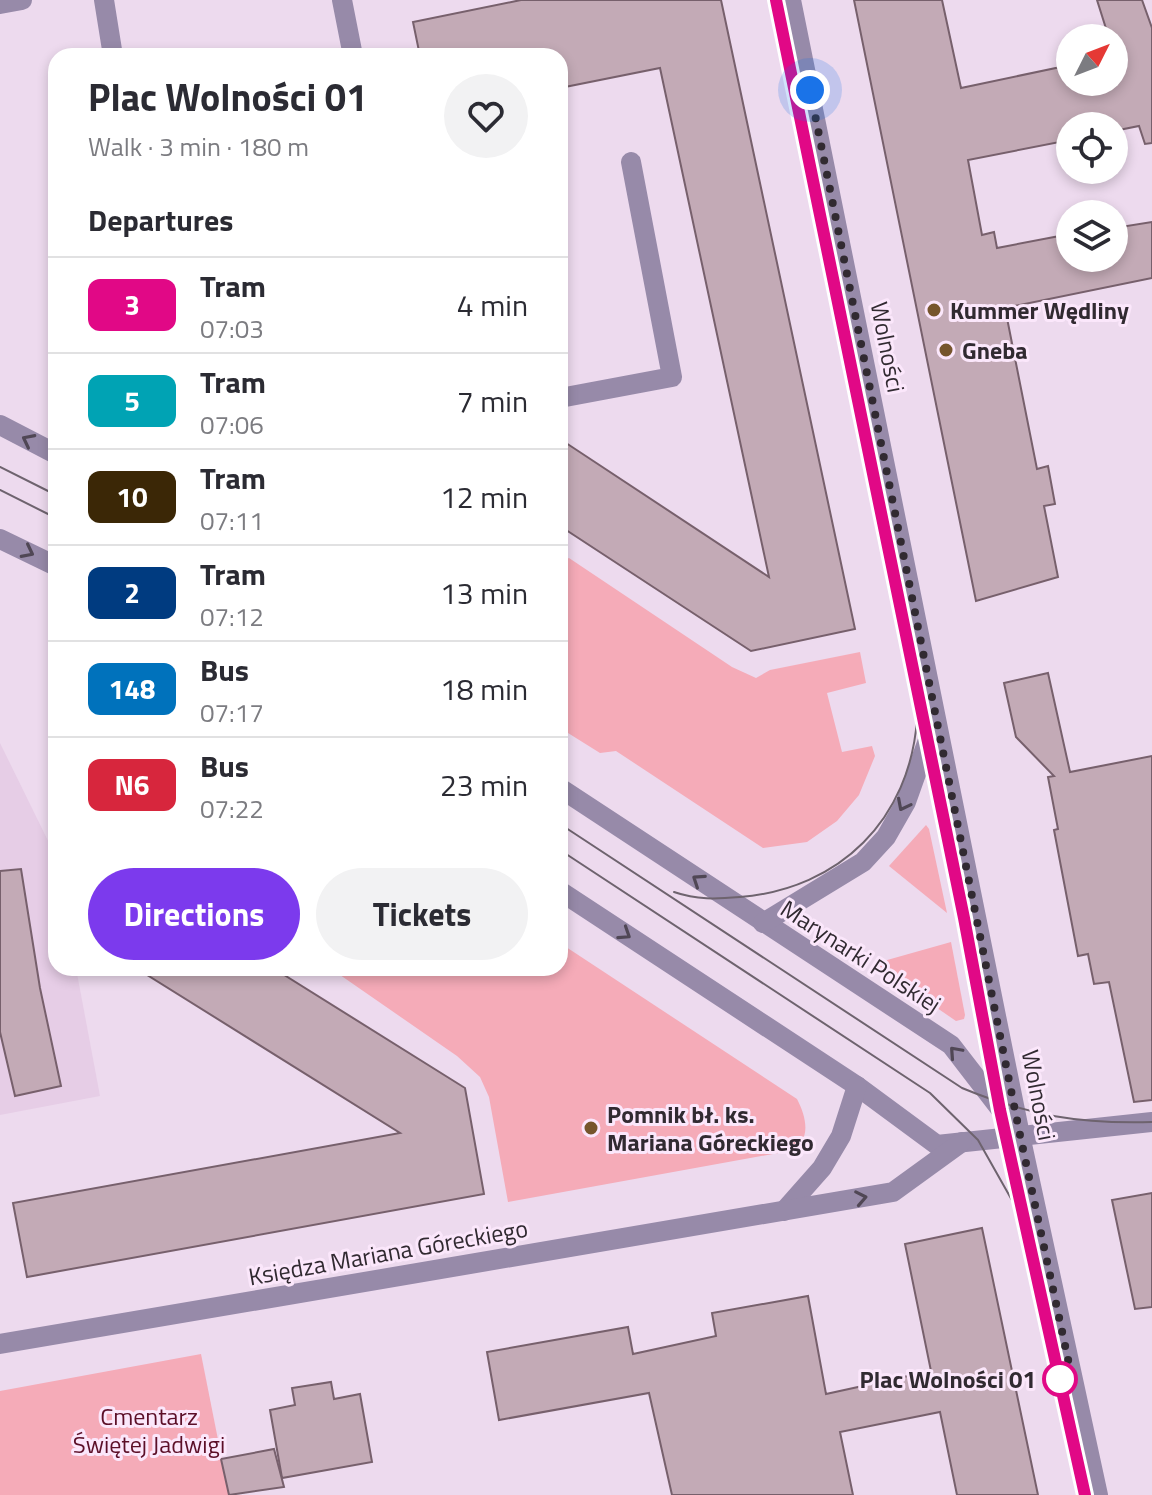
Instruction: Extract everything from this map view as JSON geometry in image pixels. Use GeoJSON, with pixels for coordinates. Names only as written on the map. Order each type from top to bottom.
{"type":"FeatureCollection","features":[{"type":"Feature","properties":{"kind":"street"},"geometry":{"type":"LineString","coordinates":[[0,4],[22,0]]}},
{"type":"Feature","properties":{"kind":"street"},"geometry":{"type":"LineString","coordinates":[[104,0],[112,48]]}},
{"type":"Feature","properties":{"kind":"street"},"geometry":{"type":"LineString","coordinates":[[342,0],[351,48]]}},
{"type":"Feature","properties":{"kind":"street","name":"Wolności"},"geometry":{"type":"LineString","coordinates":[[791,0],[1020,1135],[1098,1495]]}},
{"type":"Feature","properties":{"kind":"street"},"geometry":{"type":"LineString","coordinates":[[568,396],[672,377],[631,162]]}},
{"type":"Feature","properties":{"kind":"street"},"geometry":{"type":"LineString","coordinates":[[0,425],[48,450]]}},
{"type":"Feature","properties":{"kind":"street"},"geometry":{"type":"LineString","coordinates":[[0,539],[48,562]]}},
{"type":"Feature","properties":{"kind":"street","name":"Wolności"},"geometry":{"type":"LineString","coordinates":[[763,923],[863,862],[886,837],[906,802],[928,740],[934,704]]}},
{"type":"Feature","properties":{"kind":"street","name":"Marynarki Polskiej"},"geometry":{"type":"LineString","coordinates":[[568,793],[951,1045],[1020,1135]]}},
{"type":"Feature","properties":{"kind":"street"},"geometry":{"type":"LineString","coordinates":[[568,896],[857,1086],[937,1145],[1152,1122]]}},
{"type":"Feature","properties":{"kind":"street"},"geometry":{"type":"LineString","coordinates":[[784,1211],[822,1168],[841,1136],[857,1086]]}},
{"type":"Feature","properties":{"kind":"street","name":"Księdza Mariana Góreckiego"},"geometry":{"type":"LineString","coordinates":[[0,1344],[893,1192],[962,1142]]}},
{"type":"Feature","properties":{"kind":"shaded area"},"geometry":{"type":"Polygon","coordinates":[[[0,743],[48,841],[48,976],[78,976],[100,1096],[0,1115],[0,743]]]}},
{"type":"Feature","properties":{"kind":"green space"},"geometry":{"type":"Polygon","coordinates":[[[568,558],[732,667],[756,678],[770,670],[860,652],[866,683],[827,693],[842,752],[872,746],[875,756],[859,795],[837,821],[807,842],[763,848],[616,751],[600,753],[568,733],[568,558]]]}},
{"type":"Feature","properties":{"kind":"green space"},"geometry":{"type":"Polygon","coordinates":[[[926,825],[929,829],[947,913],[889,866],[926,825]]]}},
{"type":"Feature","properties":{"kind":"green space"},"geometry":{"type":"Polygon","coordinates":[[[951,942],[964,1019],[956,1021],[873,964],[951,942]]]}},
{"type":"Feature","properties":{"kind":"green space"},"geometry":{"type":"Polygon","coordinates":[[[568,948],[797,1099],[805,1121],[804,1136],[789,1151],[508,1202],[489,1097],[480,1077],[457,1056],[342,976],[568,976],[568,948]]]}},
{"type":"Feature","properties":{"kind":"green space","name":"Cmentarz Świętej Jadwigi"},"geometry":{"type":"Polygon","coordinates":[[[201,1354],[229,1495],[0,1495],[0,1391],[201,1354]]]}},
{"type":"Feature","properties":{"kind":"building"},"geometry":{"type":"Polygon","coordinates":[[[521,0],[721,0],[855,629],[751,651],[568,531],[568,444],[769,577],[660,68],[568,86],[568,48],[418,48],[413,22],[521,0]]]}},
{"type":"Feature","properties":{"kind":"building"},"geometry":{"type":"Polygon","coordinates":[[[854,0],[942,0],[961,88],[1056,68],[1056,96],[1128,96],[1128,24],[1105,24],[1097,0],[1142,0],[1152,28],[1152,143],[1145,144],[1139,126],[1128,128],[1128,112],[1056,112],[1056,143],[968,160],[982,235],[994,232],[997,248],[1056,237],[1056,272],[1128,272],[1128,226],[1152,222],[1152,278],[1005,308],[1037,469],[1048,466],[1055,504],[1044,506],[1058,577],[976,601],[854,0]]]}},
{"type":"Feature","properties":{"kind":"building"},"geometry":{"type":"Polygon","coordinates":[[[1048,673],[1070,772],[1152,756],[1152,1100],[1134,1102],[1109,982],[1094,984],[1088,954],[1078,956],[1054,830],[1058,829],[1048,777],[1054,776],[1016,737],[1004,683],[1048,673]]]}},
{"type":"Feature","properties":{"kind":"building"},"geometry":{"type":"Polygon","coordinates":[[[21,869],[40,988],[61,1086],[15,1096],[0,1032],[0,871],[21,869]]]}},
{"type":"Feature","properties":{"kind":"building"},"geometry":{"type":"Polygon","coordinates":[[[149,976],[286,976],[465,1088],[484,1194],[27,1277],[13,1203],[400,1133],[149,976]]]}},
{"type":"Feature","properties":{"kind":"building"},"geometry":{"type":"Polygon","coordinates":[[[1152,1193],[1152,1307],[1135,1309],[1112,1200],[1152,1193]]]}},
{"type":"Feature","properties":{"kind":"building"},"geometry":{"type":"Polygon","coordinates":[[[982,1228],[1038,1495],[957,1495],[940,1412],[840,1432],[853,1495],[672,1495],[649,1393],[499,1420],[487,1352],[628,1327],[633,1354],[716,1336],[712,1313],[808,1296],[826,1394],[931,1371],[905,1244],[982,1228]]]}},
{"type":"Feature","properties":{"kind":"building"},"geometry":{"type":"Polygon","coordinates":[[[331,1382],[334,1399],[360,1394],[372,1462],[282,1478],[270,1410],[295,1405],[292,1388],[331,1382]]]}},
{"type":"Feature","properties":{"kind":"building"},"geometry":{"type":"Polygon","coordinates":[[[274,1449],[284,1487],[229,1495],[221,1459],[274,1449]]]}},
{"type":"Feature","properties":{"kind":"tram line"},"geometry":{"type":"LineString","coordinates":[[776,0],[964,918],[1000,1110],[1085,1495]]}},
{"type":"Feature","properties":{"kind":"tram line","name":"3"},"geometry":{"type":"LineString","coordinates":[[776,0],[964,918],[1000,1110],[1085,1495]]}},
{"type":"Feature","properties":{"kind":"tram line"},"geometry":{"type":"LineString","coordinates":[[0,467],[48,491]]}},
{"type":"Feature","properties":{"kind":"tram line"},"geometry":{"type":"LineString","coordinates":[[0,490],[48,514]]}},
{"type":"Feature","properties":{"kind":"tram line"},"geometry":{"type":"LineString","coordinates":[[674,892],[715,898],[776,891],[809,880],[838,864],[863,842],[884,817],[900,788],[911,755],[917,719]]}},
{"type":"Feature","properties":{"kind":"tram line"},"geometry":{"type":"LineString","coordinates":[[568,829],[962,1088],[1033,1112],[1055,1116],[1078,1120],[1152,1122]]}},
{"type":"Feature","properties":{"kind":"tram line"},"geometry":{"type":"LineString","coordinates":[[568,855],[930,1093],[978,1140],[1013,1202]]}},
{"type":"Feature","properties":{"kind":"place","name":"Kummer Wędliny"},"geometry":{"type":"Point","coordinates":[934,310]}},
{"type":"Feature","properties":{"kind":"place","name":"Gneba"},"geometry":{"type":"Point","coordinates":[946,350]}},
{"type":"Feature","properties":{"kind":"place","name":"Pomnik bł. ks. Mariana Góreckiego"},"geometry":{"type":"Point","coordinates":[591,1128]}},
{"type":"Feature","properties":{"kind":"place","name":"Plac Wolności 01"},"geometry":{"type":"Point","coordinates":[1060,1379]}},
{"type":"Feature","properties":{"kind":"route"},"geometry":{"type":"LineString","coordinates":[[810,90],[1020,1135],[1072,1378],[1060,1379]]}}]}
